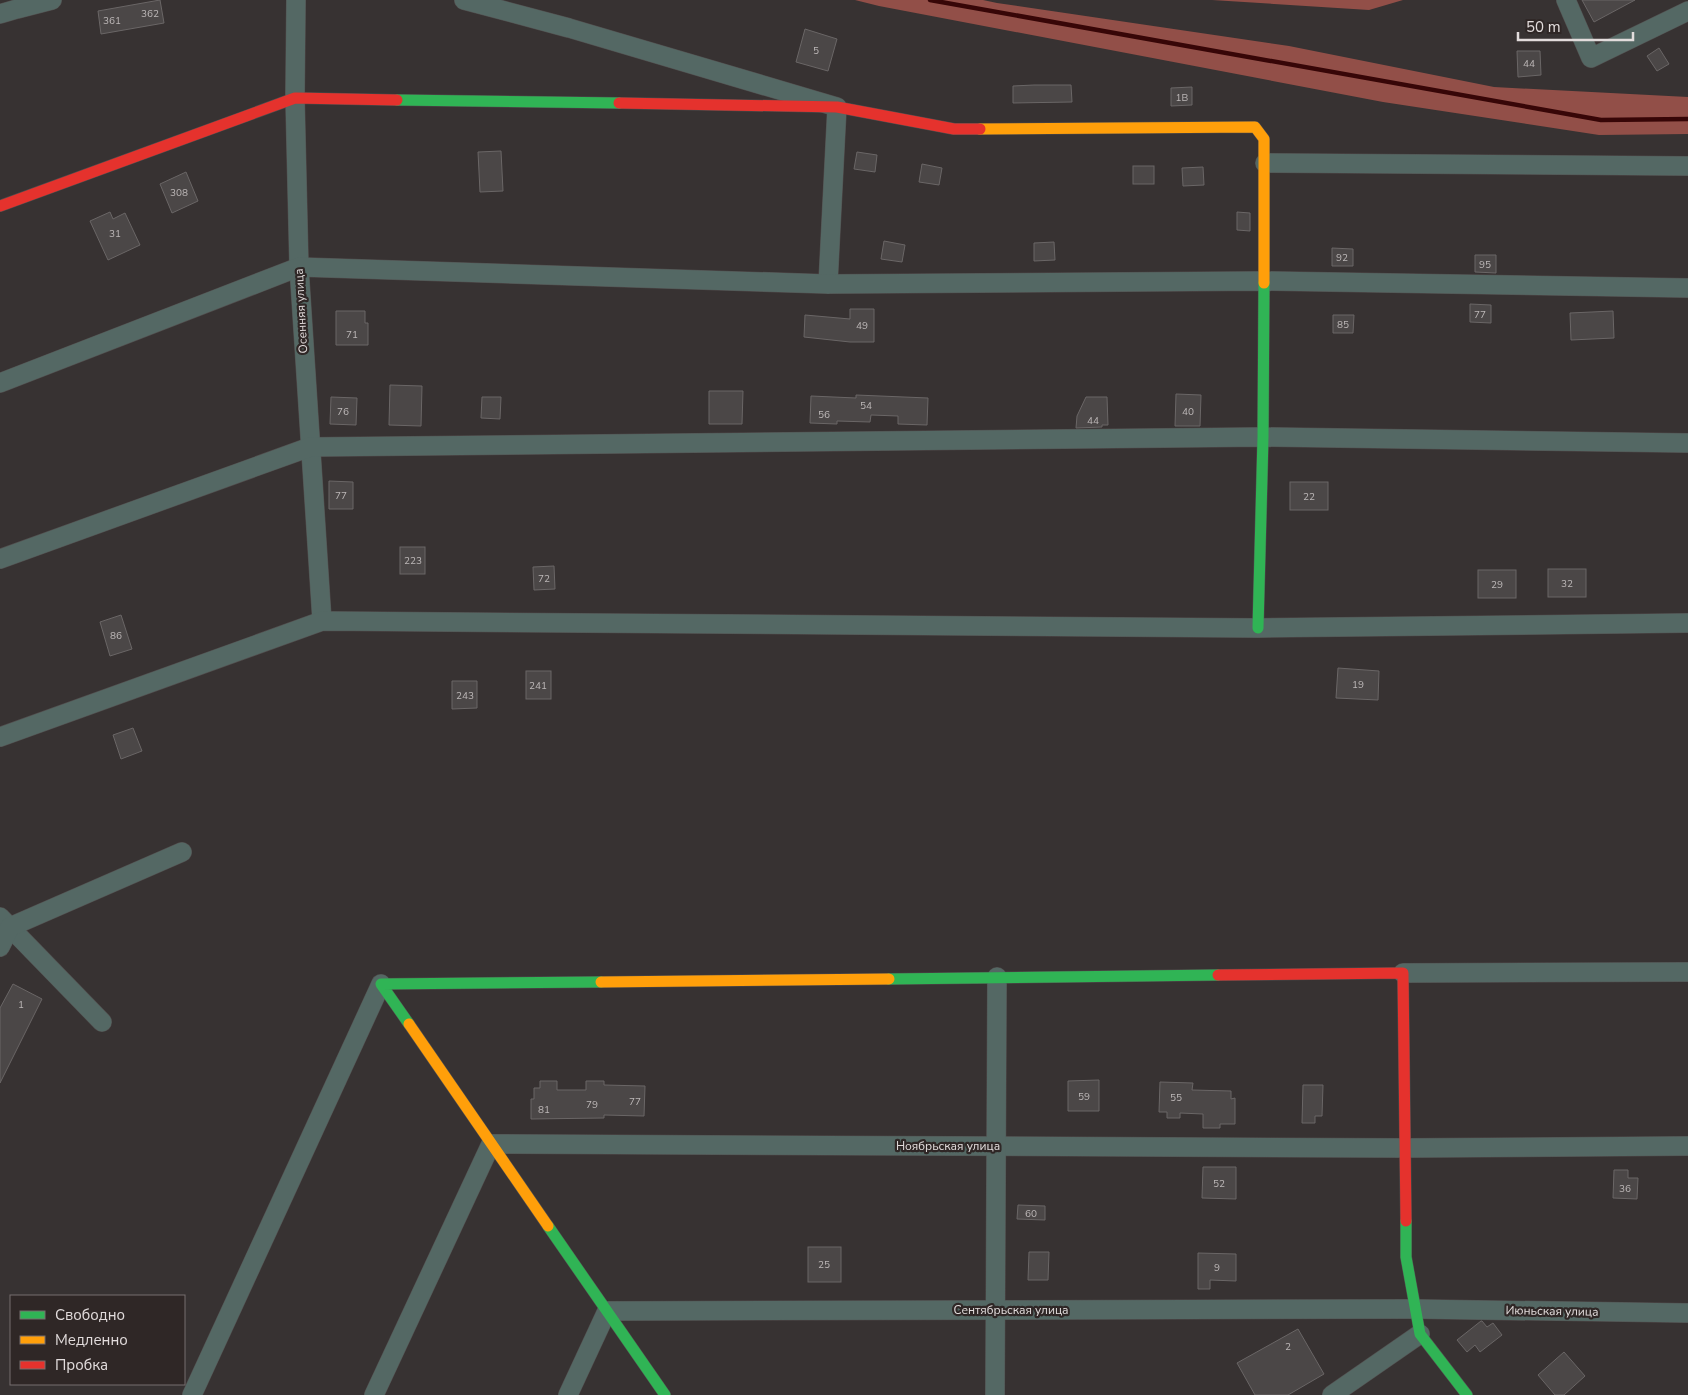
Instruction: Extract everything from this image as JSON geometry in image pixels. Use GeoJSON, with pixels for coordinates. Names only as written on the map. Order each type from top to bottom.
{"type":"FeatureCollection","features":[{"type":"Feature","properties":{"kind":"street"},"geometry":{"type":"LineString","coordinates":[[0,14],[52,0]]}},
{"type":"Feature","properties":{"kind":"street","name":"Осенняя улица"},"geometry":{"type":"LineString","coordinates":[[296,0],[295,98],[298,267],[322,621]]}},
{"type":"Feature","properties":{"kind":"street"},"geometry":{"type":"LineString","coordinates":[[464,0],[569,28],[837,107],[954,129],[1255,127],[1264,139],[1265,163],[1263,437],[1258,628]]}},
{"type":"Feature","properties":{"kind":"street"},"geometry":{"type":"LineString","coordinates":[[1566,0],[1591,58],[1688,11]]}},
{"type":"Feature","properties":{"kind":"street"},"geometry":{"type":"LineString","coordinates":[[0,206],[295,98],[837,107]]}},
{"type":"Feature","properties":{"kind":"street"},"geometry":{"type":"LineString","coordinates":[[828,284],[837,107]]}},
{"type":"Feature","properties":{"kind":"street"},"geometry":{"type":"LineString","coordinates":[[1265,163],[1688,166]]}},
{"type":"Feature","properties":{"kind":"street"},"geometry":{"type":"LineString","coordinates":[[0,383],[298,267],[828,284],[1264,281],[1688,288]]}},
{"type":"Feature","properties":{"kind":"street"},"geometry":{"type":"LineString","coordinates":[[0,559],[310,447],[1263,437],[1688,443]]}},
{"type":"Feature","properties":{"kind":"street"},"geometry":{"type":"LineString","coordinates":[[0,737],[322,621],[1258,628],[1688,622]]}},
{"type":"Feature","properties":{"kind":"street"},"geometry":{"type":"LineString","coordinates":[[5,922],[182,852]]}},
{"type":"Feature","properties":{"kind":"street"},"geometry":{"type":"LineString","coordinates":[[0,947],[5,922]]}},
{"type":"Feature","properties":{"kind":"street"},"geometry":{"type":"LineString","coordinates":[[5,922],[102,1022]]}},
{"type":"Feature","properties":{"kind":"street"},"geometry":{"type":"LineString","coordinates":[[381,984],[1403,973],[1688,972]]}},
{"type":"Feature","properties":{"kind":"street"},"geometry":{"type":"LineString","coordinates":[[1403,973],[1406,1257],[1420,1334],[1467,1395]]}},
{"type":"Feature","properties":{"kind":"street"},"geometry":{"type":"LineString","coordinates":[[995,1395],[997,977]]}},
{"type":"Feature","properties":{"kind":"street"},"geometry":{"type":"LineString","coordinates":[[381,984],[665,1395]]}},
{"type":"Feature","properties":{"kind":"street"},"geometry":{"type":"LineString","coordinates":[[192,1395],[381,984]]}},
{"type":"Feature","properties":{"kind":"street"},"geometry":{"type":"LineString","coordinates":[[374,1395],[491,1144]]}},
{"type":"Feature","properties":{"kind":"street","name":"Ноябрьская улица"},"geometry":{"type":"LineString","coordinates":[[491,1144],[1405,1148],[1688,1146]]}},
{"type":"Feature","properties":{"kind":"street","name":"Сентябрьская улица"},"geometry":{"type":"LineString","coordinates":[[607,1311],[1416,1309]]}},
{"type":"Feature","properties":{"kind":"street","name":"Июньская улица"},"geometry":{"type":"LineString","coordinates":[[1416,1309],[1688,1313]]}},
{"type":"Feature","properties":{"kind":"street"},"geometry":{"type":"LineString","coordinates":[[568,1395],[607,1311]]}},
{"type":"Feature","properties":{"kind":"street"},"geometry":{"type":"LineString","coordinates":[[1332,1395],[1420,1334]]}},
{"type":"Feature","properties":{"kind":"shaded area"},"geometry":{"type":"Polygon","coordinates":[[[855,0],[983,0],[1289,46],[1494,87],[1688,97],[1688,134],[1599,135],[1383,102],[855,0]]]}},
{"type":"Feature","properties":{"kind":"shaded area"},"geometry":{"type":"Polygon","coordinates":[[[1212,0],[1403,0],[1369,10],[1212,0]]]}},
{"type":"Feature","properties":{"kind":"building"},"geometry":{"type":"Polygon","coordinates":[[[160,0],[164,23],[101,34],[98,11],[160,0]]]}},
{"type":"Feature","properties":{"kind":"building"},"geometry":{"type":"Polygon","coordinates":[[[1582,0],[1635,0],[1594,22],[1582,0]]]}},
{"type":"Feature","properties":{"kind":"building"},"geometry":{"type":"Polygon","coordinates":[[[805,29],[837,39],[828,71],[796,62],[805,29]]]}},
{"type":"Feature","properties":{"kind":"building"},"geometry":{"type":"Polygon","coordinates":[[[1659,48],[1669,64],[1657,71],[1647,56],[1659,48]]]}},
{"type":"Feature","properties":{"kind":"building"},"geometry":{"type":"Polygon","coordinates":[[[1517,51],[1540,51],[1541,75],[1518,77],[1517,51]]]}},
{"type":"Feature","properties":{"kind":"building"},"geometry":{"type":"Polygon","coordinates":[[[1071,85],[1072,102],[1013,103],[1013,86],[1071,85]]]}},
{"type":"Feature","properties":{"kind":"building"},"geometry":{"type":"Polygon","coordinates":[[[1192,87],[1192,105],[1171,106],[1171,88],[1192,87]]]}},
{"type":"Feature","properties":{"kind":"building"},"geometry":{"type":"Polygon","coordinates":[[[501,151],[503,191],[480,192],[478,152],[501,151]]]}},
{"type":"Feature","properties":{"kind":"building"},"geometry":{"type":"Polygon","coordinates":[[[857,152],[877,155],[875,172],[854,169],[857,152]]]}},
{"type":"Feature","properties":{"kind":"building"},"geometry":{"type":"Polygon","coordinates":[[[922,164],[942,168],[939,185],[919,182],[922,164]]]}},
{"type":"Feature","properties":{"kind":"building"},"geometry":{"type":"Polygon","coordinates":[[[1133,166],[1154,166],[1154,184],[1133,184],[1133,166]]]}},
{"type":"Feature","properties":{"kind":"building"},"geometry":{"type":"Polygon","coordinates":[[[1203,167],[1204,185],[1183,186],[1182,168],[1203,167]]]}},
{"type":"Feature","properties":{"kind":"building"},"geometry":{"type":"Polygon","coordinates":[[[186,172],[198,201],[172,213],[160,184],[186,172]]]}},
{"type":"Feature","properties":{"kind":"building"},"geometry":{"type":"Polygon","coordinates":[[[110,212],[113,219],[125,213],[140,245],[108,260],[90,221],[110,212]]]}},
{"type":"Feature","properties":{"kind":"building"},"geometry":{"type":"Polygon","coordinates":[[[1237,212],[1250,213],[1250,231],[1237,230],[1237,212]]]}},
{"type":"Feature","properties":{"kind":"building"},"geometry":{"type":"Polygon","coordinates":[[[884,241],[905,245],[902,262],[881,259],[884,241]]]}},
{"type":"Feature","properties":{"kind":"building"},"geometry":{"type":"Polygon","coordinates":[[[1054,242],[1055,260],[1034,261],[1034,243],[1054,242]]]}},
{"type":"Feature","properties":{"kind":"building"},"geometry":{"type":"Polygon","coordinates":[[[1332,248],[1353,249],[1353,266],[1332,266],[1332,248]]]}},
{"type":"Feature","properties":{"kind":"building"},"geometry":{"type":"Polygon","coordinates":[[[1475,255],[1496,255],[1496,273],[1475,272],[1475,255]]]}},
{"type":"Feature","properties":{"kind":"building"},"geometry":{"type":"Polygon","coordinates":[[[1470,304],[1491,305],[1491,323],[1470,322],[1470,304]]]}},
{"type":"Feature","properties":{"kind":"building"},"geometry":{"type":"Polygon","coordinates":[[[850,309],[874,309],[874,342],[850,342],[804,337],[805,315],[850,319],[850,309]]]}},
{"type":"Feature","properties":{"kind":"building"},"geometry":{"type":"Polygon","coordinates":[[[336,311],[365,311],[365,323],[368,323],[368,345],[336,345],[336,311]]]}},
{"type":"Feature","properties":{"kind":"building"},"geometry":{"type":"Polygon","coordinates":[[[1613,311],[1614,338],[1571,340],[1570,313],[1613,311]]]}},
{"type":"Feature","properties":{"kind":"building"},"geometry":{"type":"Polygon","coordinates":[[[1333,315],[1354,315],[1353,333],[1333,333],[1333,315]]]}},
{"type":"Feature","properties":{"kind":"building"},"geometry":{"type":"Polygon","coordinates":[[[390,385],[422,386],[421,426],[389,425],[390,385]]]}},
{"type":"Feature","properties":{"kind":"building"},"geometry":{"type":"Polygon","coordinates":[[[709,391],[743,391],[742,424],[709,424],[709,391]]]}},
{"type":"Feature","properties":{"kind":"building"},"geometry":{"type":"Polygon","coordinates":[[[1176,394],[1201,395],[1200,426],[1175,426],[1176,394]]]}},
{"type":"Feature","properties":{"kind":"building"},"geometry":{"type":"Polygon","coordinates":[[[856,395],[928,398],[927,425],[898,424],[898,416],[871,415],[870,422],[837,421],[837,424],[810,423],[811,396],[856,398],[856,395]]]}},
{"type":"Feature","properties":{"kind":"building"},"geometry":{"type":"Polygon","coordinates":[[[331,397],[357,398],[356,425],[330,424],[331,397]]]}},
{"type":"Feature","properties":{"kind":"building"},"geometry":{"type":"Polygon","coordinates":[[[482,397],[501,397],[500,419],[481,418],[482,397]]]}},
{"type":"Feature","properties":{"kind":"building"},"geometry":{"type":"Polygon","coordinates":[[[1086,397],[1107,397],[1108,425],[1076,428],[1077,416],[1086,397]]]}},
{"type":"Feature","properties":{"kind":"building"},"geometry":{"type":"Polygon","coordinates":[[[329,481],[353,482],[353,509],[329,509],[329,481]]]}},
{"type":"Feature","properties":{"kind":"building"},"geometry":{"type":"Polygon","coordinates":[[[1290,482],[1328,482],[1328,510],[1290,510],[1290,482]]]}},
{"type":"Feature","properties":{"kind":"building"},"geometry":{"type":"Polygon","coordinates":[[[400,547],[425,547],[425,574],[400,574],[400,547]]]}},
{"type":"Feature","properties":{"kind":"building"},"geometry":{"type":"Polygon","coordinates":[[[554,566],[555,589],[534,590],[533,567],[554,566]]]}},
{"type":"Feature","properties":{"kind":"building"},"geometry":{"type":"Polygon","coordinates":[[[1548,569],[1586,569],[1586,597],[1548,597],[1548,569]]]}},
{"type":"Feature","properties":{"kind":"building"},"geometry":{"type":"Polygon","coordinates":[[[1478,570],[1516,570],[1516,598],[1478,598],[1478,570]]]}},
{"type":"Feature","properties":{"kind":"building"},"geometry":{"type":"Polygon","coordinates":[[[121,615],[132,649],[110,656],[100,622],[121,615]]]}},
{"type":"Feature","properties":{"kind":"building"},"geometry":{"type":"Polygon","coordinates":[[[1338,668],[1379,671],[1378,700],[1336,698],[1338,668]]]}},
{"type":"Feature","properties":{"kind":"building"},"geometry":{"type":"Polygon","coordinates":[[[526,671],[551,671],[551,699],[526,699],[526,671]]]}},
{"type":"Feature","properties":{"kind":"building"},"geometry":{"type":"Polygon","coordinates":[[[452,681],[477,681],[477,708],[452,709],[452,681]]]}},
{"type":"Feature","properties":{"kind":"building"},"geometry":{"type":"Polygon","coordinates":[[[133,728],[142,751],[121,759],[113,735],[133,728]]]}},
{"type":"Feature","properties":{"kind":"building"},"geometry":{"type":"Polygon","coordinates":[[[13,984],[42,999],[0,1083],[0,1008],[13,984]]]}},
{"type":"Feature","properties":{"kind":"building"},"geometry":{"type":"Polygon","coordinates":[[[1099,1080],[1099,1111],[1068,1111],[1068,1081],[1099,1080]]]}},
{"type":"Feature","properties":{"kind":"building"},"geometry":{"type":"Polygon","coordinates":[[[540,1081],[557,1081],[557,1090],[586,1090],[586,1081],[604,1081],[604,1085],[645,1086],[644,1116],[604,1115],[604,1118],[531,1119],[531,1099],[534,1099],[534,1088],[540,1088],[540,1081]]]}},
{"type":"Feature","properties":{"kind":"building"},"geometry":{"type":"Polygon","coordinates":[[[1160,1082],[1193,1083],[1192,1090],[1231,1091],[1231,1099],[1235,1098],[1235,1124],[1220,1124],[1220,1128],[1203,1128],[1203,1114],[1180,1113],[1180,1118],[1167,1118],[1167,1112],[1159,1112],[1160,1082]]]}},
{"type":"Feature","properties":{"kind":"building"},"geometry":{"type":"Polygon","coordinates":[[[1303,1085],[1323,1085],[1322,1116],[1315,1116],[1315,1123],[1302,1123],[1303,1085]]]}},
{"type":"Feature","properties":{"kind":"building"},"geometry":{"type":"Polygon","coordinates":[[[1203,1167],[1236,1167],[1236,1199],[1202,1198],[1203,1167]]]}},
{"type":"Feature","properties":{"kind":"building"},"geometry":{"type":"Polygon","coordinates":[[[1614,1170],[1628,1170],[1628,1178],[1638,1178],[1637,1199],[1613,1198],[1614,1170]]]}},
{"type":"Feature","properties":{"kind":"building"},"geometry":{"type":"Polygon","coordinates":[[[1018,1205],[1045,1206],[1045,1220],[1017,1219],[1018,1205]]]}},
{"type":"Feature","properties":{"kind":"building"},"geometry":{"type":"Polygon","coordinates":[[[808,1247],[841,1247],[841,1282],[808,1282],[808,1247]]]}},
{"type":"Feature","properties":{"kind":"building"},"geometry":{"type":"Polygon","coordinates":[[[1029,1252],[1049,1252],[1048,1280],[1028,1280],[1029,1252]]]}},
{"type":"Feature","properties":{"kind":"building"},"geometry":{"type":"Polygon","coordinates":[[[1198,1253],[1236,1254],[1236,1281],[1210,1280],[1210,1289],[1198,1289],[1198,1253]]]}},
{"type":"Feature","properties":{"kind":"building"},"geometry":{"type":"Polygon","coordinates":[[[1481,1321],[1487,1327],[1493,1323],[1502,1335],[1480,1352],[1475,1345],[1467,1352],[1457,1340],[1481,1321]]]}},
{"type":"Feature","properties":{"kind":"building"},"geometry":{"type":"Polygon","coordinates":[[[1298,1329],[1324,1374],[1288,1395],[1255,1395],[1237,1363],[1298,1329]]]}},
{"type":"Feature","properties":{"kind":"building"},"geometry":{"type":"Polygon","coordinates":[[[1564,1352],[1585,1376],[1564,1395],[1555,1395],[1538,1375],[1564,1352]]]}},
{"type":"Feature","properties":{"kind":"waterway"},"geometry":{"type":"LineString","coordinates":[[930,0],[1601,120],[1688,119]]}},
{"type":"Feature","properties":{"kind":"traffic: fast"},"geometry":{"type":"LineString","coordinates":[[397,100],[619,103]]}},
{"type":"Feature","properties":{"kind":"traffic: fast"},"geometry":{"type":"LineString","coordinates":[[1258,628],[1263,437],[1264,283]]}},
{"type":"Feature","properties":{"kind":"traffic: fast"},"geometry":{"type":"LineString","coordinates":[[889,979],[1218,975]]}},
{"type":"Feature","properties":{"kind":"traffic: fast"},"geometry":{"type":"LineString","coordinates":[[409,1024],[381,984],[601,982]]}},
{"type":"Feature","properties":{"kind":"traffic: fast"},"geometry":{"type":"LineString","coordinates":[[1406,1221],[1406,1257],[1420,1334],[1467,1395]]}},
{"type":"Feature","properties":{"kind":"traffic: fast"},"geometry":{"type":"LineString","coordinates":[[548,1226],[665,1395]]}},
{"type":"Feature","properties":{"kind":"traffic: slow"},"geometry":{"type":"LineString","coordinates":[[980,129],[1255,127],[1264,139],[1264,283]]}},
{"type":"Feature","properties":{"kind":"traffic: slow"},"geometry":{"type":"LineString","coordinates":[[601,982],[889,979]]}},
{"type":"Feature","properties":{"kind":"traffic: slow"},"geometry":{"type":"LineString","coordinates":[[409,1024],[548,1226]]}},
{"type":"Feature","properties":{"kind":"traffic: jam"},"geometry":{"type":"LineString","coordinates":[[0,206],[295,98],[397,100]]}},
{"type":"Feature","properties":{"kind":"traffic: jam"},"geometry":{"type":"LineString","coordinates":[[619,103],[837,107],[954,129],[980,129]]}},
{"type":"Feature","properties":{"kind":"traffic: jam"},"geometry":{"type":"LineString","coordinates":[[1218,975],[1403,973],[1406,1221]]}}]}
